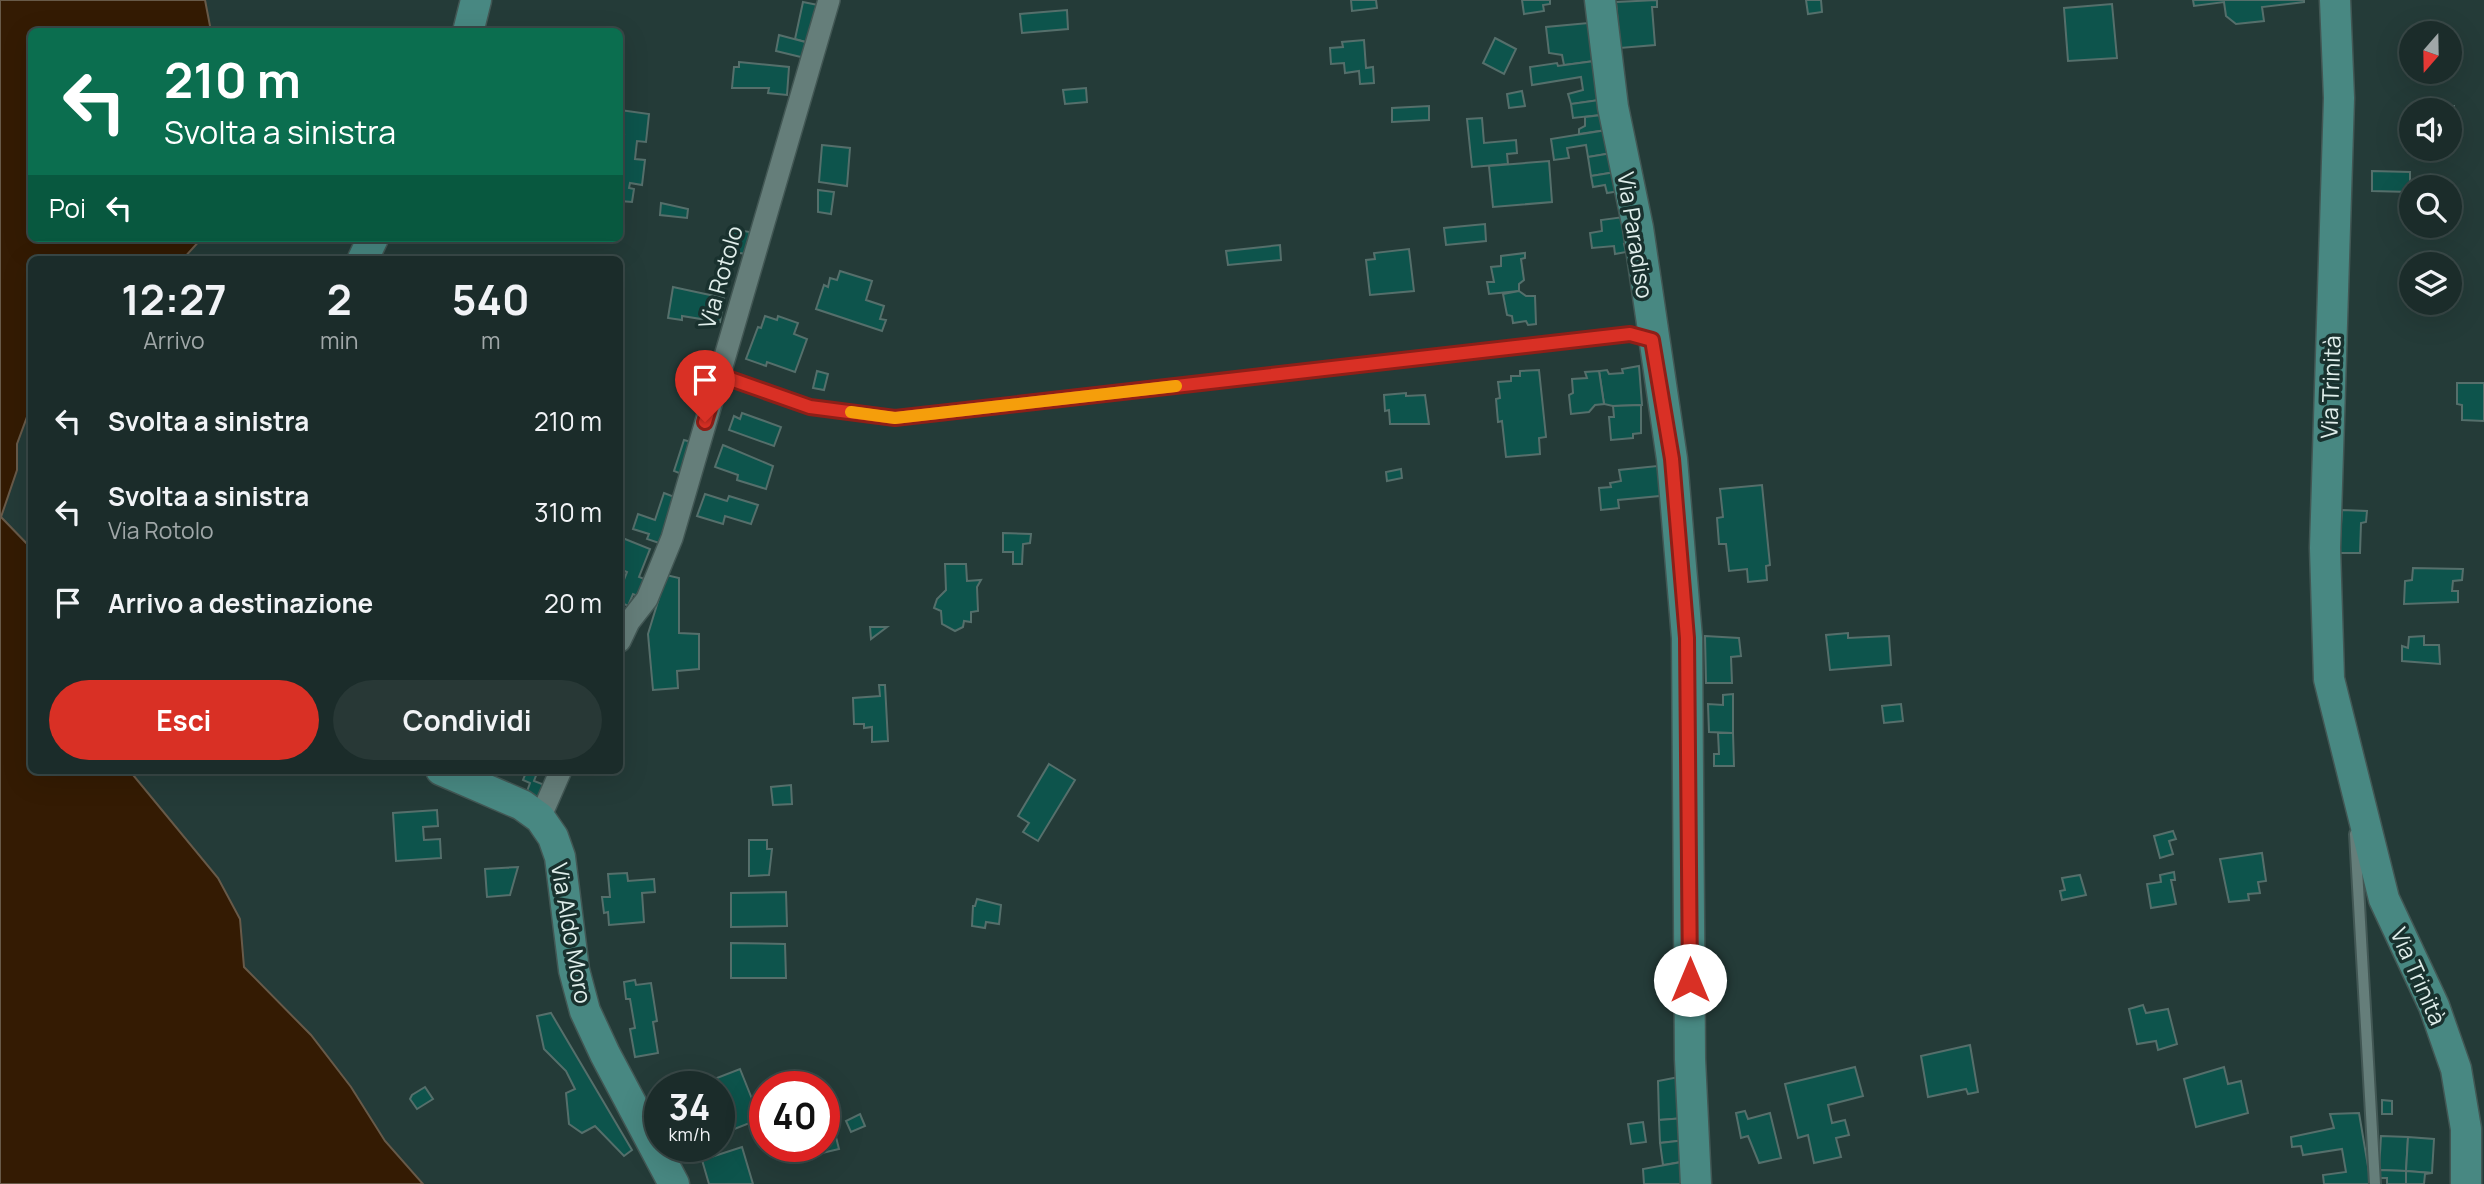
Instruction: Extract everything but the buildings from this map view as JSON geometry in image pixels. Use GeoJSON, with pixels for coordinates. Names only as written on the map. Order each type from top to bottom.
{"type":"FeatureCollection","features":[{"type":"Feature","properties":{"kind":"street"},"geometry":{"type":"LineString","coordinates":[[469,28],[476,0]]}},
{"type":"Feature","properties":{"kind":"street","name":"Via Rotolo"},"geometry":{"type":"LineString","coordinates":[[623,635],[647,599],[672,538],[829,0]]}},
{"type":"Feature","properties":{"kind":"street","name":"Via Paradiso"},"geometry":{"type":"LineString","coordinates":[[1600,0],[1613,107],[1638,228],[1652,340],[1672,459],[1687,638],[1690,1071],[1696,1184]]}},
{"type":"Feature","properties":{"kind":"street","name":"Via Trinità"},"geometry":{"type":"LineString","coordinates":[[2334,0],[2339,98],[2325,548],[2329,679],[2384,899],[2434,1006],[2456,1069],[2466,1129],[2466,1184]]}},
{"type":"Feature","properties":{"kind":"street"},"geometry":{"type":"LineString","coordinates":[[450,774],[522,805],[540,818],[559,774]]}},
{"type":"Feature","properties":{"kind":"street","name":"Via Aldo Moro"},"geometry":{"type":"LineString","coordinates":[[540,818],[553,837],[559,857],[574,970],[585,1011],[674,1184]]}},
{"type":"Feature","properties":{"kind":"lane"},"geometry":{"type":"LineString","coordinates":[[719,375],[810,407],[895,418],[1630,334],[1652,340]]}},
{"type":"Feature","properties":{"kind":"lane","name":"Via Trinità"},"geometry":{"type":"LineString","coordinates":[[2352,772],[2375,1184]]}},
{"type":"Feature","properties":{"kind":"shaded area"},"geometry":{"type":"Polygon","coordinates":[[[0,0],[205,0],[210,28],[28,28],[28,242],[198,242],[186,256],[28,256],[28,414],[17,444],[17,470],[1,517],[28,545],[28,774],[132,774],[218,878],[240,919],[244,967],[311,1035],[351,1087],[385,1141],[423,1184],[0,1184],[0,0]]]}},
{"type":"Feature","properties":{"kind":"slow traffic"},"geometry":{"type":"LineString","coordinates":[[851,412],[895,418],[1176,386]]}},
{"type":"Feature","properties":{"kind":"route"},"geometry":{"type":"LineString","coordinates":[[705,422],[719,375],[810,407],[895,418],[1630,334],[1652,340],[1672,459],[1687,638],[1690,980]]}}]}
